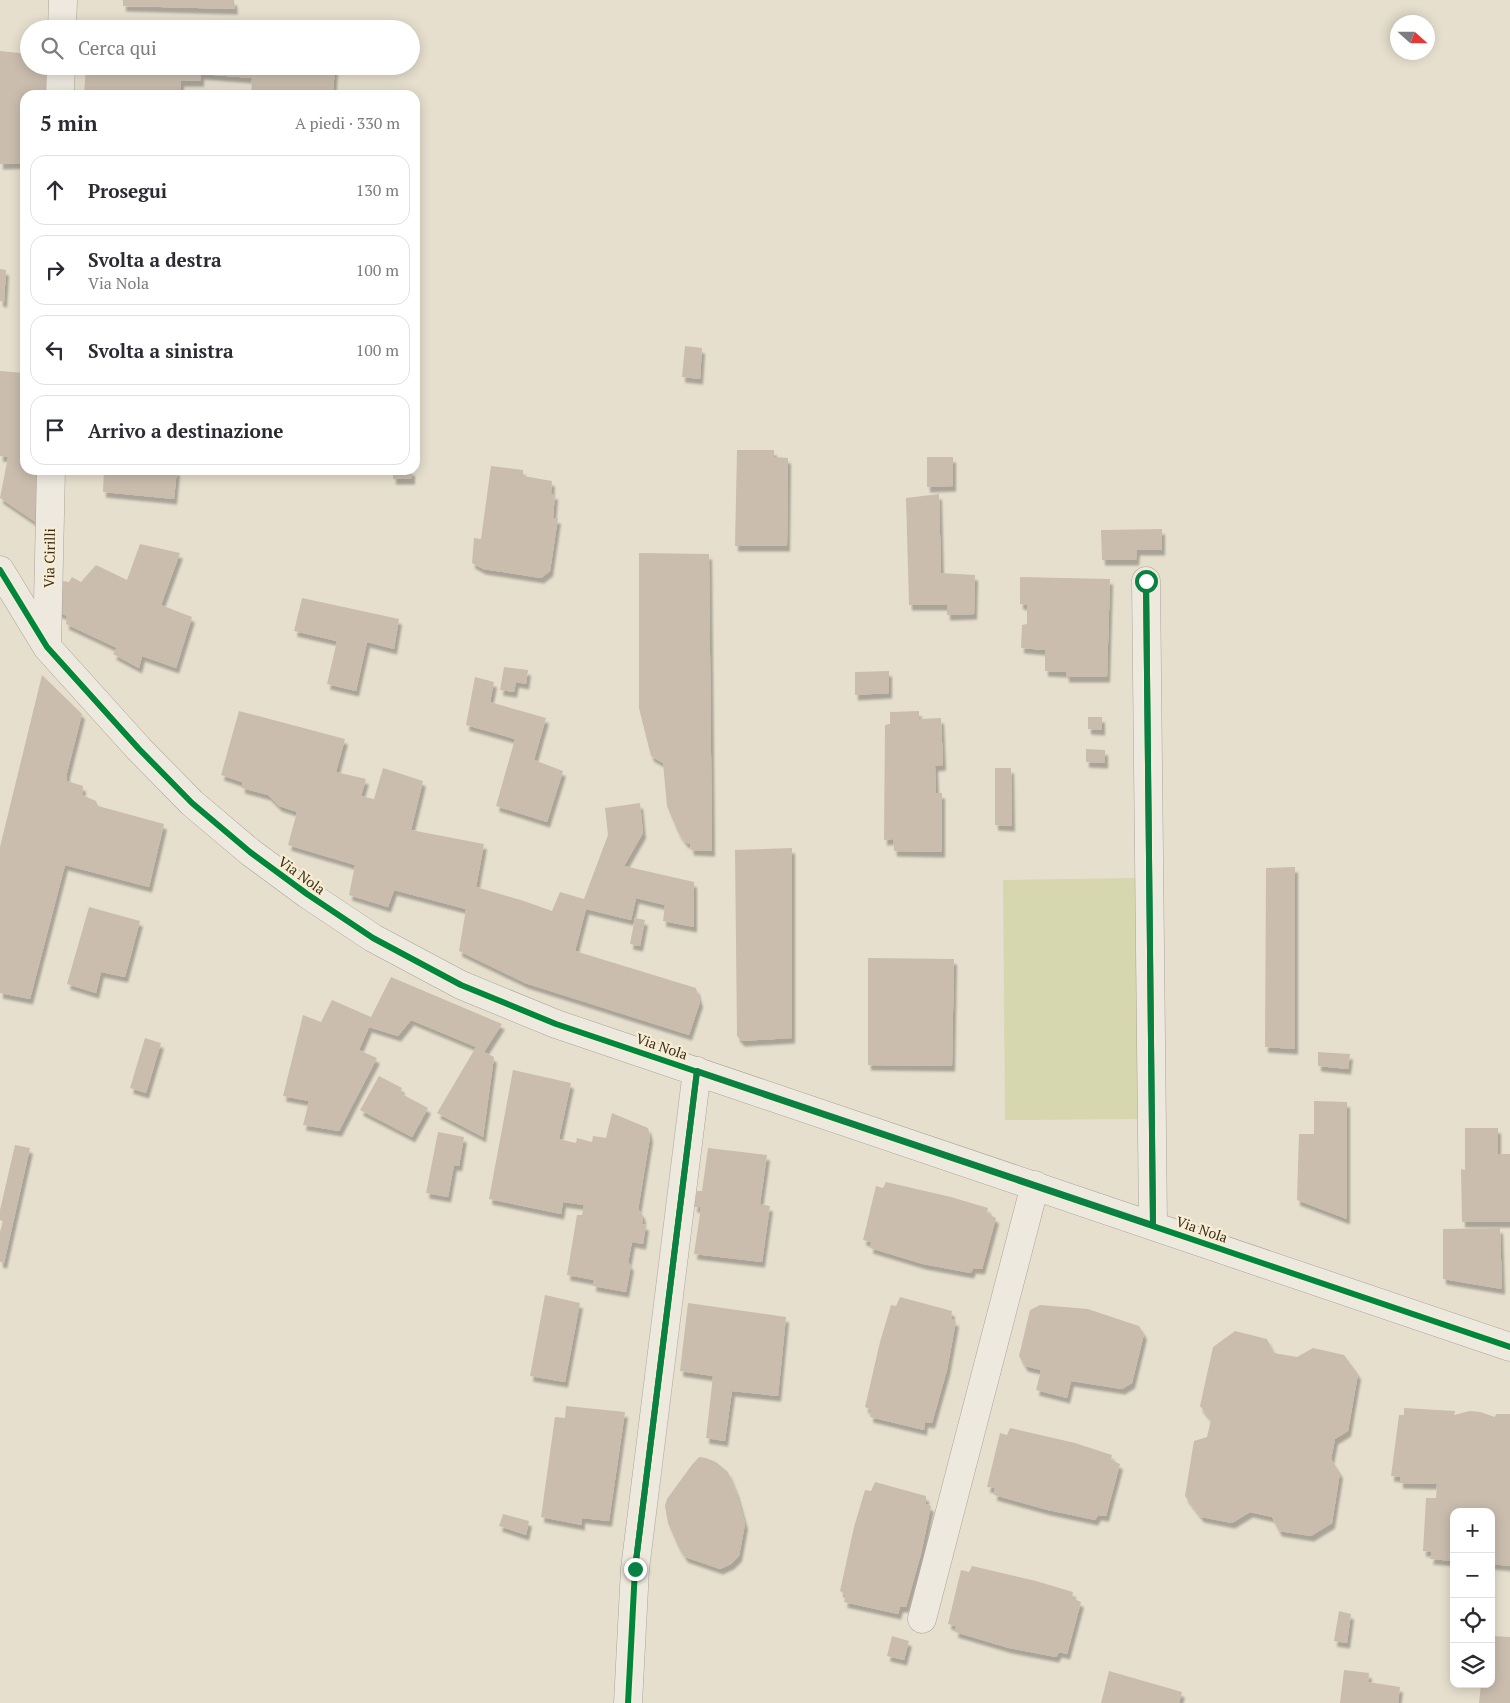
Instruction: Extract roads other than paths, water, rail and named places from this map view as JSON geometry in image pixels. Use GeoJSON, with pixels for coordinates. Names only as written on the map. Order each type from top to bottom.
{"type":"FeatureCollection","features":[{"type":"Feature","properties":{"kind":"street"},"geometry":{"type":"LineString","coordinates":[[62,20],[63,0]]}},
{"type":"Feature","properties":{"kind":"street"},"geometry":{"type":"LineString","coordinates":[[60,90],[61,75]]}},
{"type":"Feature","properties":{"kind":"street","name":"Via Cirilli"},"geometry":{"type":"LineString","coordinates":[[47,647],[52,475]]}},
{"type":"Feature","properties":{"kind":"street","name":"Via Nola"},"geometry":{"type":"LineString","coordinates":[[0,570],[47,647],[139,749],[192,803],[250,852],[307,894],[373,938],[461,985],[556,1024],[1510,1347]]}},
{"type":"Feature","properties":{"kind":"street"},"geometry":{"type":"LineString","coordinates":[[1146,581],[1153,1225]]}},
{"type":"Feature","properties":{"kind":"street"},"geometry":{"type":"LineString","coordinates":[[628,1703],[635,1569],[697,1071]]}},
{"type":"Feature","properties":{"kind":"street"},"geometry":{"type":"LineString","coordinates":[[922,1619],[1035,1185]]}}]}
